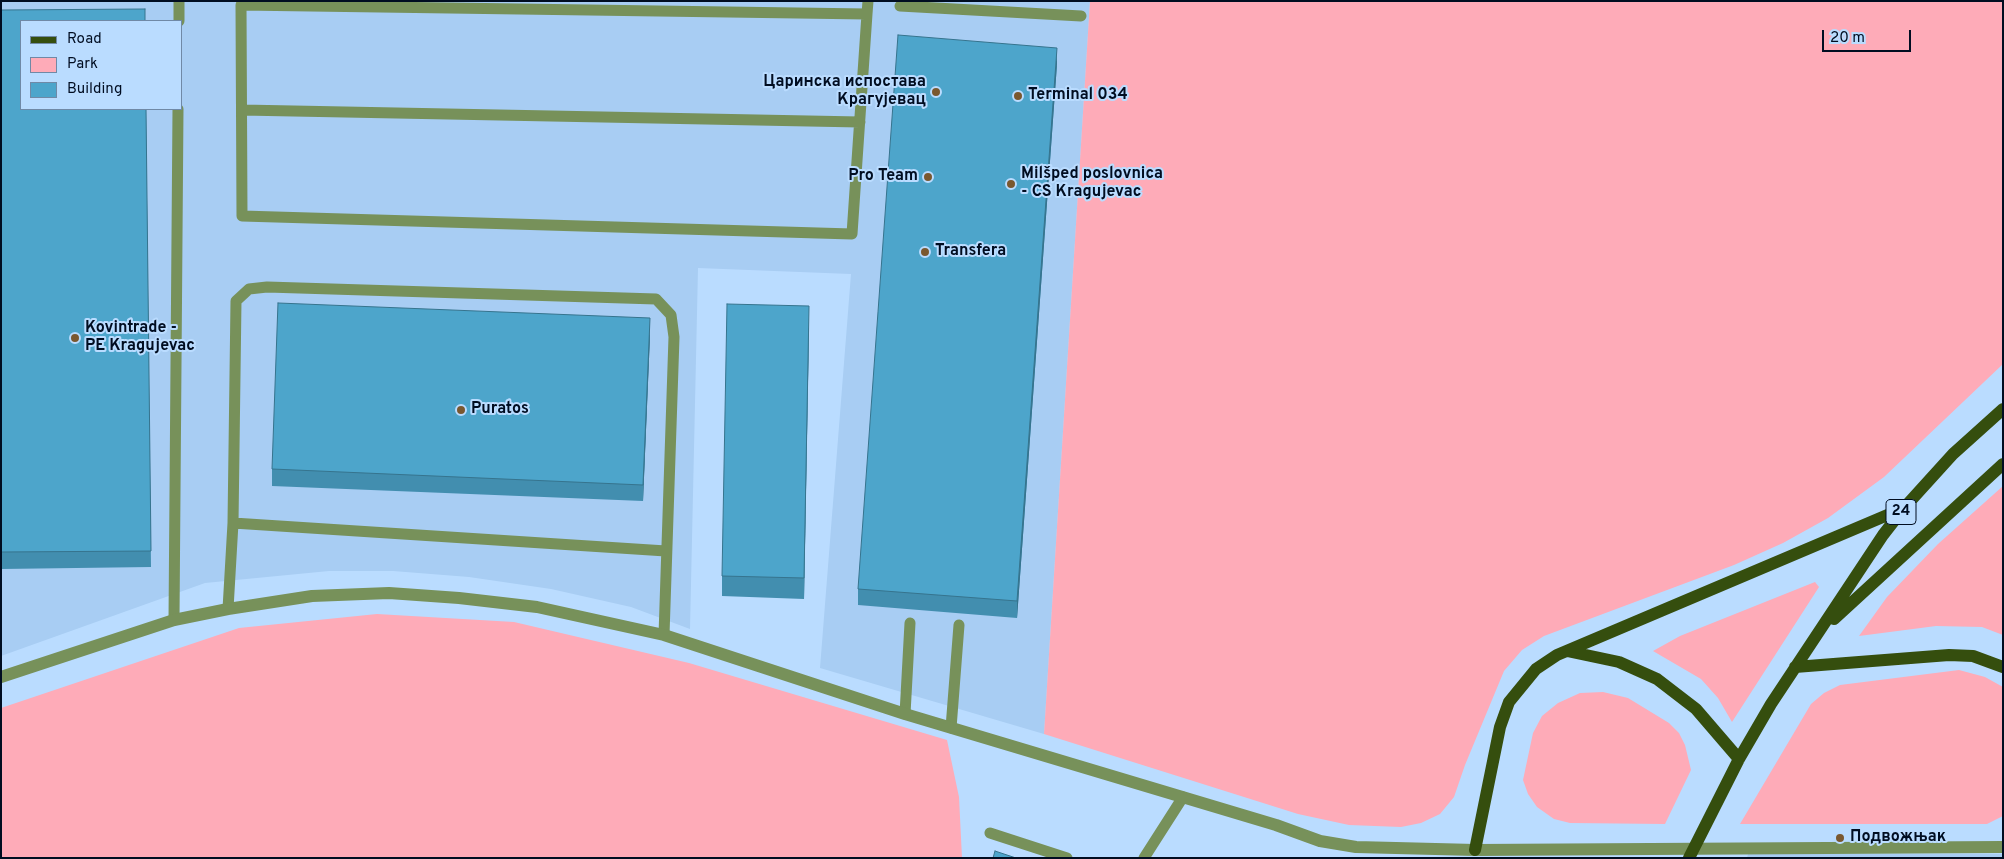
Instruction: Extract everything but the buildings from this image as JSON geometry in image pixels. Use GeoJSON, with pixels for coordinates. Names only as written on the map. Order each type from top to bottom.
{"type":"FeatureCollection","features":[{"type":"Feature","properties":{"kind":"main road","name":"24"},"geometry":{"type":"LineString","coordinates":[[1689,858],[1740,759],[1794,667],[1883,535],[1904,508],[1953,454],[2003,409]]}},
{"type":"Feature","properties":{"kind":"main road","name":"24"},"geometry":{"type":"LineString","coordinates":[[1819,632],[2003,464]]}},
{"type":"Feature","properties":{"kind":"main road"},"geometry":{"type":"LineString","coordinates":[[1475,850],[1500,727],[1510,702],[1536,668],[1551,658],[1567,651],[1904,508]]}},
{"type":"Feature","properties":{"kind":"main road"},"geometry":{"type":"LineString","coordinates":[[1567,651],[1619,662],[1657,680],[1696,709],[1740,759]]}},
{"type":"Feature","properties":{"kind":"main road"},"geometry":{"type":"LineString","coordinates":[[1794,667],[1949,655],[1973,656],[2003,667]]}},
{"type":"Feature","properties":{"kind":"street"},"geometry":{"type":"LineString","coordinates":[[1,677],[174,620],[228,609],[312,596],[389,593],[459,598],[537,607],[664,635],[905,714],[1276,825],[1320,841],[1356,847],[1475,850],[2003,848]]}},
{"type":"Feature","properties":{"kind":"lane"},"geometry":{"type":"LineString","coordinates":[[179,1],[179,20]]}},
{"type":"Feature","properties":{"kind":"lane"},"geometry":{"type":"LineString","coordinates":[[867,14],[241,5],[242,216],[852,234],[868,1]]}},
{"type":"Feature","properties":{"kind":"lane"},"geometry":{"type":"LineString","coordinates":[[900,6],[934,4],[1081,16]]}},
{"type":"Feature","properties":{"kind":"lane"},"geometry":{"type":"LineString","coordinates":[[174,620],[178,110]]}},
{"type":"Feature","properties":{"kind":"lane"},"geometry":{"type":"LineString","coordinates":[[242,110],[860,122]]}},
{"type":"Feature","properties":{"kind":"lane"},"geometry":{"type":"LineString","coordinates":[[228,609],[233,523],[236,301],[249,289],[277,287],[656,299],[671,314],[674,337],[664,635]]}},
{"type":"Feature","properties":{"kind":"lane"},"geometry":{"type":"LineString","coordinates":[[233,523],[666,551]]}},
{"type":"Feature","properties":{"kind":"lane"},"geometry":{"type":"LineString","coordinates":[[905,714],[910,623]]}},
{"type":"Feature","properties":{"kind":"lane"},"geometry":{"type":"LineString","coordinates":[[952,728],[959,625]]}},
{"type":"Feature","properties":{"kind":"lane"},"geometry":{"type":"LineString","coordinates":[[1144,858],[1183,797]]}},
{"type":"Feature","properties":{"kind":"lane"},"geometry":{"type":"LineString","coordinates":[[990,833],[1067,858]]}},
{"type":"Feature","properties":{"kind":"shaded area"},"geometry":{"type":"Polygon","coordinates":[[[1,1],[1090,1],[1044,734],[820,668],[851,274],[698,268],[690,629],[631,607],[551,589],[469,577],[393,571],[329,571],[205,583],[1,656],[1,1]]]}},
{"type":"Feature","properties":{"kind":"shaded area"},"geometry":{"type":"Polygon","coordinates":[[[1748,854],[2003,854],[2003,858],[1747,858],[1748,854]]]}},
{"type":"Feature","properties":{"kind":"green space"},"geometry":{"type":"Polygon","coordinates":[[[1090,1],[2003,1],[2003,364],[1884,477],[1828,518],[1783,543],[1734,565],[1544,636],[1522,650],[1504,671],[1465,765],[1454,797],[1440,814],[1421,823],[1401,827],[1349,825],[1298,814],[1044,734],[1090,1]]]}},
{"type":"Feature","properties":{"kind":"green space"},"geometry":{"type":"Polygon","coordinates":[[[2003,486],[2003,635],[1982,627],[1936,626],[1859,636],[1887,597],[1938,544],[2003,486]]]}},
{"type":"Feature","properties":{"kind":"green space"},"geometry":{"type":"Polygon","coordinates":[[[1815,582],[1819,587],[1732,722],[1718,698],[1701,679],[1653,651],[1680,636],[1815,582]]]}},
{"type":"Feature","properties":{"kind":"green space"},"geometry":{"type":"Polygon","coordinates":[[[377,614],[514,622],[689,663],[947,740],[959,797],[962,858],[1,858],[1,708],[239,628],[377,614]]]}},
{"type":"Feature","properties":{"kind":"green space"},"geometry":{"type":"Polygon","coordinates":[[[1959,670],[1985,677],[2003,687],[2003,816],[1987,824],[1740,824],[1811,704],[1824,693],[1840,685],[1959,670]]]}},
{"type":"Feature","properties":{"kind":"green space"},"geometry":{"type":"Polygon","coordinates":[[[1603,692],[1628,698],[1669,723],[1679,733],[1685,745],[1691,770],[1665,824],[1570,823],[1554,819],[1537,807],[1528,794],[1523,780],[1533,733],[1542,716],[1558,703],[1580,693],[1603,692]]]}},
{"type":"Feature","properties":{"kind":"place","name":"Царинска испостава Крагујевац"},"geometry":{"type":"Point","coordinates":[936,92]}},
{"type":"Feature","properties":{"kind":"place","name":"Terminal 034"},"geometry":{"type":"Point","coordinates":[1018,96]}},
{"type":"Feature","properties":{"kind":"place","name":"Pro Team"},"geometry":{"type":"Point","coordinates":[928,177]}},
{"type":"Feature","properties":{"kind":"place","name":"Milšped poslovnica - CS Kragujevac"},"geometry":{"type":"Point","coordinates":[1011,184]}},
{"type":"Feature","properties":{"kind":"place","name":"Transfera"},"geometry":{"type":"Point","coordinates":[925,252]}},
{"type":"Feature","properties":{"kind":"place","name":"Kovintrade - PE Kragujevac"},"geometry":{"type":"Point","coordinates":[75,338]}},
{"type":"Feature","properties":{"kind":"place","name":"Puratos"},"geometry":{"type":"Point","coordinates":[461,410]}},
{"type":"Feature","properties":{"kind":"place","name":"Подвожњак"},"geometry":{"type":"Point","coordinates":[1840,838]}}]}
